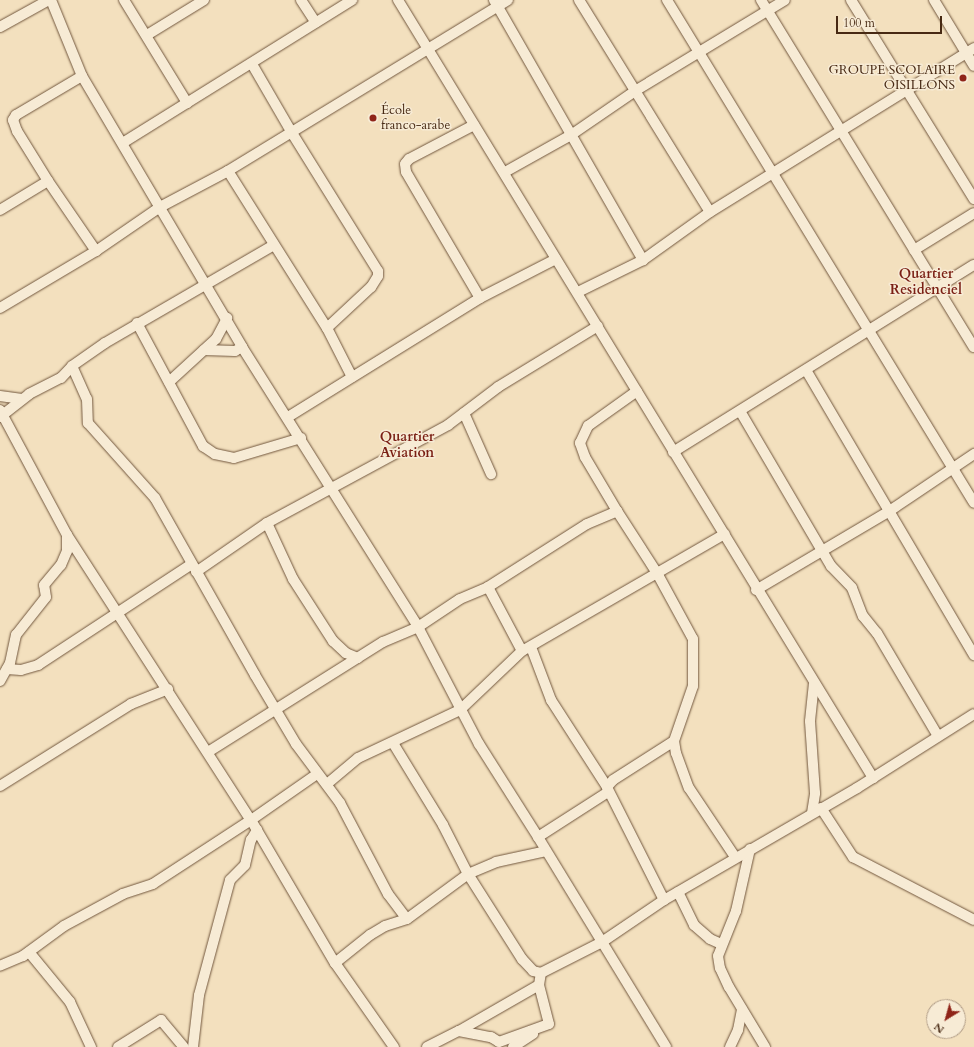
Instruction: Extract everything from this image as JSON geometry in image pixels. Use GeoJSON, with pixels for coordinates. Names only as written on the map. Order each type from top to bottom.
{"type":"FeatureCollection","features":[{"type":"Feature","properties":{"kind":"street"},"geometry":{"type":"LineString","coordinates":[[0,27],[50,0],[82,76],[124,142],[160,207],[227,318],[242,347],[288,417],[418,627],[479,744],[538,836],[666,1047]]}},
{"type":"Feature","properties":{"kind":"street"},"geometry":{"type":"LineString","coordinates":[[124,0],[147,35],[187,103]]}},
{"type":"Feature","properties":{"kind":"street"},"geometry":{"type":"LineString","coordinates":[[147,35],[204,0]]}},
{"type":"Feature","properties":{"kind":"street"},"geometry":{"type":"LineString","coordinates":[[301,0],[316,23]]}},
{"type":"Feature","properties":{"kind":"street"},"geometry":{"type":"LineString","coordinates":[[124,142],[252,64],[352,0]]}},
{"type":"Feature","properties":{"kind":"street"},"geometry":{"type":"LineString","coordinates":[[398,0],[474,125],[505,172],[673,452],[725,534],[756,590],[872,778]]}},
{"type":"Feature","properties":{"kind":"street"},"geometry":{"type":"LineString","coordinates":[[0,308],[96,250],[160,207],[228,171],[429,49],[496,3],[508,0]]}},
{"type":"Feature","properties":{"kind":"street"},"geometry":{"type":"LineString","coordinates":[[579,0],[710,212]]}},
{"type":"Feature","properties":{"kind":"street"},"geometry":{"type":"LineString","coordinates":[[667,0],[974,503]]}},
{"type":"Feature","properties":{"kind":"street"},"geometry":{"type":"LineString","coordinates":[[761,0],[840,132],[974,348]]}},
{"type":"Feature","properties":{"kind":"street"},"geometry":{"type":"LineString","coordinates":[[505,172],[571,135],[635,91],[699,54],[785,0]]}},
{"type":"Feature","properties":{"kind":"street"},"geometry":{"type":"LineString","coordinates":[[851,0],[908,89],[974,199]]}},
{"type":"Feature","properties":{"kind":"street"},"geometry":{"type":"LineString","coordinates":[[934,0],[970,51],[974,66]]}},
{"type":"Feature","properties":{"kind":"street"},"geometry":{"type":"LineString","coordinates":[[496,3],[643,260]]}},
{"type":"Feature","properties":{"kind":"street"},"geometry":{"type":"LineString","coordinates":[[578,292],[643,260],[710,212],[970,51]]}},
{"type":"Feature","properties":{"kind":"street"},"geometry":{"type":"LineString","coordinates":[[252,64],[292,133],[378,271],[378,276],[371,287],[327,328]]}},
{"type":"Feature","properties":{"kind":"street"},"geometry":{"type":"LineString","coordinates":[[82,76],[16,115],[13,120],[16,131],[48,181],[96,250]]}},
{"type":"Feature","properties":{"kind":"street"},"geometry":{"type":"LineString","coordinates":[[474,125],[409,159],[406,164],[406,172],[480,298]]}},
{"type":"Feature","properties":{"kind":"street"},"geometry":{"type":"LineString","coordinates":[[228,171],[327,328],[352,377]]}},
{"type":"Feature","properties":{"kind":"street"},"geometry":{"type":"LineString","coordinates":[[0,210],[48,181]]}},
{"type":"Feature","properties":{"kind":"street"},"geometry":{"type":"LineString","coordinates":[[914,250],[974,213]]}},
{"type":"Feature","properties":{"kind":"street"},"geometry":{"type":"LineString","coordinates":[[274,245],[138,323],[72,366],[61,378],[22,400],[1,414],[67,535],[251,820],[335,963],[381,1026],[394,1047]]}},
{"type":"Feature","properties":{"kind":"street"},"geometry":{"type":"LineString","coordinates":[[288,417],[480,298],[556,259]]}},
{"type":"Feature","properties":{"kind":"street"},"geometry":{"type":"LineString","coordinates":[[673,452],[869,332],[974,265]]}},
{"type":"Feature","properties":{"kind":"street"},"geometry":{"type":"LineString","coordinates":[[169,382],[204,350],[223,330],[227,318]]}},
{"type":"Feature","properties":{"kind":"street"},"geometry":{"type":"LineString","coordinates":[[138,323],[196,436],[203,446],[215,454],[234,458],[301,438]]}},
{"type":"Feature","properties":{"kind":"street"},"geometry":{"type":"LineString","coordinates":[[7,669],[21,670],[38,665],[67,644],[267,523],[331,486],[407,448],[464,413],[498,387],[598,326]]}},
{"type":"Feature","properties":{"kind":"street"},"geometry":{"type":"LineString","coordinates":[[204,350],[235,351],[242,347]]}},
{"type":"Feature","properties":{"kind":"street"},"geometry":{"type":"LineString","coordinates":[[72,366],[87,399],[88,423],[144,489],[155,498],[277,710],[317,774],[327,784],[340,802],[360,845],[371,858],[388,894],[407,919]]}},
{"type":"Feature","properties":{"kind":"street"},"geometry":{"type":"LineString","coordinates":[[806,370],[888,512],[974,655]]}},
{"type":"Feature","properties":{"kind":"street"},"geometry":{"type":"LineString","coordinates":[[637,391],[588,426],[580,443],[585,457],[617,511],[657,573],[693,639],[692,686],[674,741],[678,761],[687,784],[735,857]]}},
{"type":"Feature","properties":{"kind":"street"},"geometry":{"type":"LineString","coordinates":[[0,396],[22,400]]}},
{"type":"Feature","properties":{"kind":"street"},"geometry":{"type":"LineString","coordinates":[[740,411],[831,566],[852,588],[863,616],[879,636],[938,736]]}},
{"type":"Feature","properties":{"kind":"street"},"geometry":{"type":"LineString","coordinates":[[464,413],[490,474]]}},
{"type":"Feature","properties":{"kind":"street"},"geometry":{"type":"LineString","coordinates":[[756,590],[888,512],[974,454]]}},
{"type":"Feature","properties":{"kind":"street"},"geometry":{"type":"LineString","coordinates":[[208,752],[383,642],[418,627],[460,599],[488,587],[587,524],[617,511]]}},
{"type":"Feature","properties":{"kind":"street"},"geometry":{"type":"LineString","coordinates":[[267,523],[293,579],[333,641],[346,654],[358,658]]}},
{"type":"Feature","properties":{"kind":"street"},"geometry":{"type":"LineString","coordinates":[[327,784],[358,758],[393,743],[405,734],[431,725],[460,710],[522,651],[725,534]]}},
{"type":"Feature","properties":{"kind":"street"},"geometry":{"type":"LineString","coordinates":[[0,681],[7,669],[16,635],[46,597],[44,585],[61,565],[67,551],[67,535]]}},
{"type":"Feature","properties":{"kind":"street"},"geometry":{"type":"LineString","coordinates":[[488,587],[522,651]]}},
{"type":"Feature","properties":{"kind":"street"},"geometry":{"type":"LineString","coordinates":[[531,647],[551,700],[608,790],[664,900]]}},
{"type":"Feature","properties":{"kind":"street"},"geometry":{"type":"LineString","coordinates":[[814,684],[810,721],[816,810],[853,857],[974,920]]}},
{"type":"Feature","properties":{"kind":"street"},"geometry":{"type":"LineString","coordinates":[[0,786],[131,704],[168,690]]}},
{"type":"Feature","properties":{"kind":"street"},"geometry":{"type":"LineString","coordinates":[[393,743],[443,825],[468,874],[522,959],[533,971],[540,973],[602,942],[664,900],[872,778],[974,714]]}},
{"type":"Feature","properties":{"kind":"street"},"geometry":{"type":"LineString","coordinates":[[538,836],[608,790],[613,780],[674,741]]}},
{"type":"Feature","properties":{"kind":"street"},"geometry":{"type":"LineString","coordinates":[[0,966],[29,952],[77,919],[123,894],[153,884],[251,820],[317,774]]}},
{"type":"Feature","properties":{"kind":"street"},"geometry":{"type":"LineString","coordinates":[[193,1047],[199,996],[230,880],[245,865],[251,840],[257,830]]}},
{"type":"Feature","properties":{"kind":"street"},"geometry":{"type":"LineString","coordinates":[[750,849],[736,911],[721,944],[718,956],[720,968],[765,1047]]}},
{"type":"Feature","properties":{"kind":"street"},"geometry":{"type":"LineString","coordinates":[[335,963],[370,935],[385,926],[407,919],[468,874],[496,862],[546,851]]}},
{"type":"Feature","properties":{"kind":"street"},"geometry":{"type":"LineString","coordinates":[[678,892],[694,925],[710,938],[721,944]]}},
{"type":"Feature","properties":{"kind":"street"},"geometry":{"type":"LineString","coordinates":[[29,952],[70,1002],[91,1047]]}},
{"type":"Feature","properties":{"kind":"street"},"geometry":{"type":"LineString","coordinates":[[540,973],[538,985],[549,1024]]}},
{"type":"Feature","properties":{"kind":"street"},"geometry":{"type":"LineString","coordinates":[[427,1047],[459,1031],[538,985]]}},
{"type":"Feature","properties":{"kind":"street"},"geometry":{"type":"LineString","coordinates":[[730,1047],[738,1030],[742,1009]]}},
{"type":"Feature","properties":{"kind":"street"},"geometry":{"type":"LineString","coordinates":[[118,1047],[160,1020],[184,1047]]}},
{"type":"Feature","properties":{"kind":"street"},"geometry":{"type":"LineString","coordinates":[[459,1031],[491,1037],[499,1042],[549,1024]]}},
{"type":"Feature","properties":{"kind":"street"},"geometry":{"type":"LineString","coordinates":[[513,1047],[549,1024]]}},
{"type":"Feature","properties":{"kind":"place","name":"GROUPE SCOLAIRE OISILLONS"},"geometry":{"type":"Point","coordinates":[963,78]}},
{"type":"Feature","properties":{"kind":"place","name":"École franco-arabe"},"geometry":{"type":"Point","coordinates":[373,118]}},
{"type":"Feature","properties":{"kind":"district","name":"Quartier Residenciel"},"geometry":{"type":"Point","coordinates":[926,282]}},
{"type":"Feature","properties":{"kind":"district","name":"Quartier Aviation"},"geometry":{"type":"Point","coordinates":[407,446]}}]}
